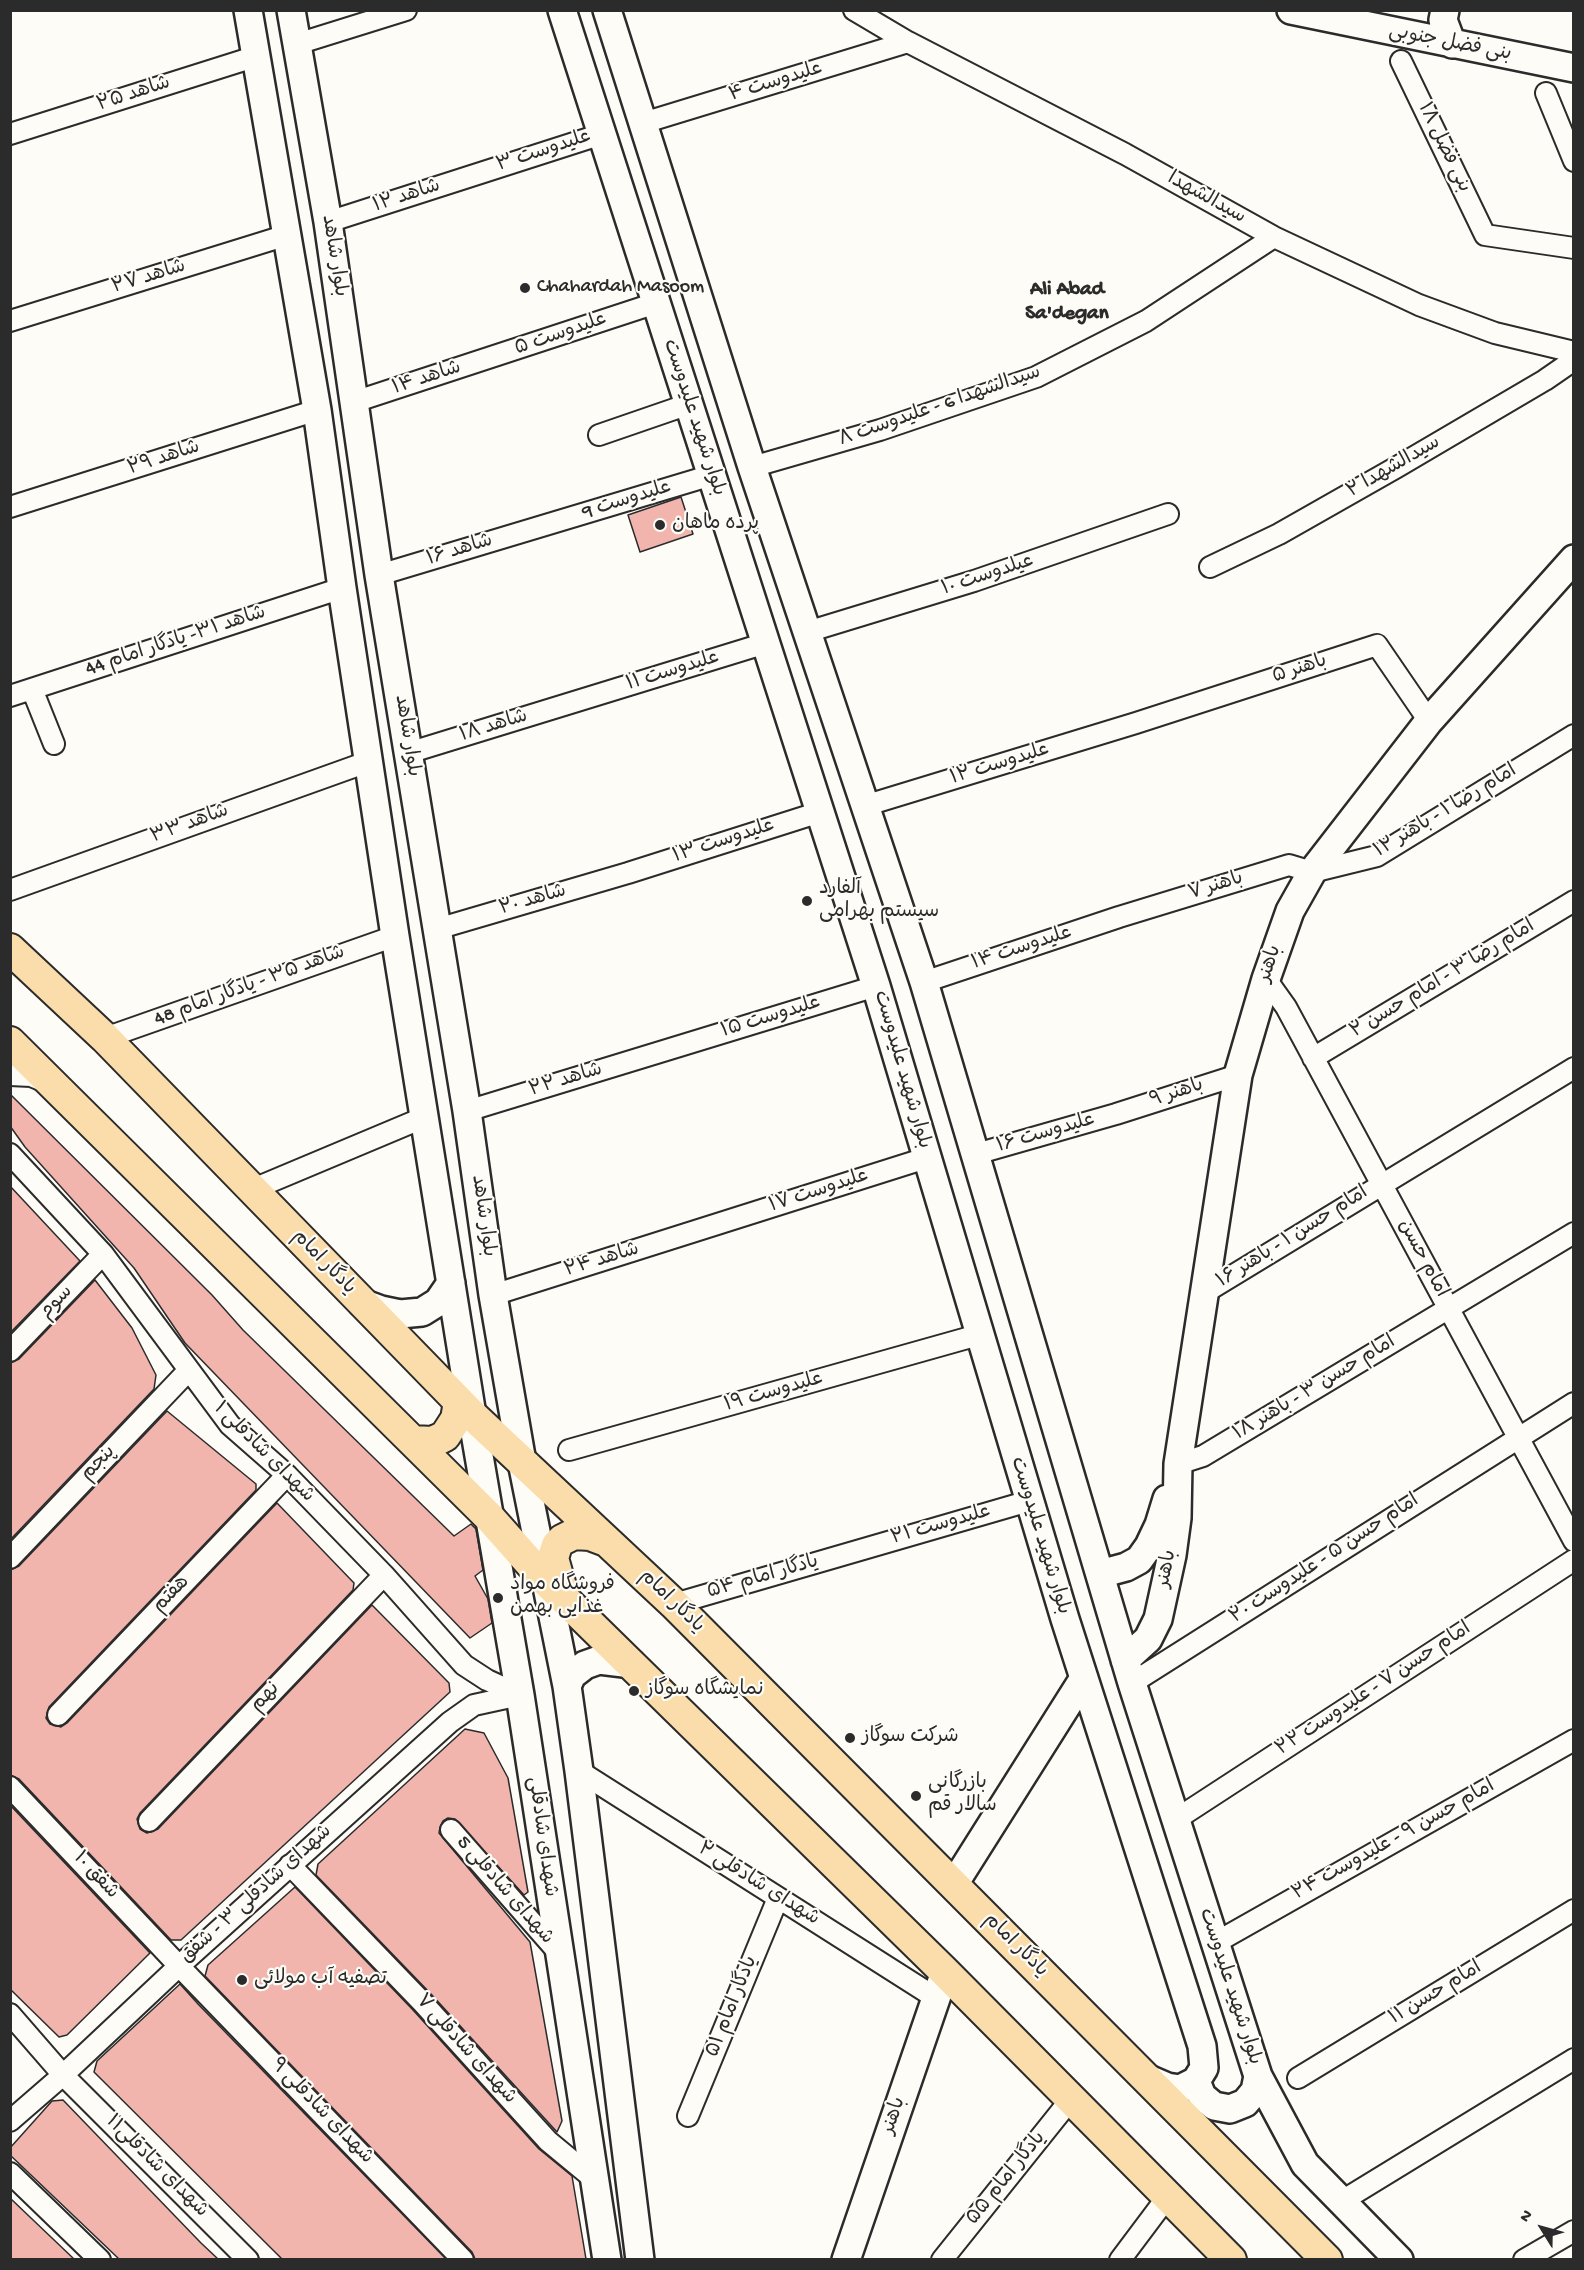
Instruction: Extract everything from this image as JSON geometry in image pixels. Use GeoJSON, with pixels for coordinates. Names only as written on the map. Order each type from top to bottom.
{"type":"FeatureCollection","features":[{"type":"Feature","properties":{"kind":"main road","name":"بلوار شاهد"},"geometry":{"type":"LineString","coordinates":[[248,10],[317,410],[395,936],[451,1283],[465,1409]]}},
{"type":"Feature","properties":{"kind":"main road","name":"بلوار شاهد"},"geometry":{"type":"LineString","coordinates":[[291,10],[328,222],[379,575],[467,1111],[493,1295],[522,1462]]}},
{"type":"Feature","properties":{"kind":"main road","name":"بلوار شهید علیدوست"},"geometry":{"type":"LineString","coordinates":[[562,10],[876,986],[1029,1501],[1202,2046],[1204,2068],[1196,2081]]}},
{"type":"Feature","properties":{"kind":"main road","name":"بلوار شهید علیدوست"},"geometry":{"type":"LineString","coordinates":[[607,10],[752,467],[924,982],[1128,1672],[1258,2076],[1305,2164],[1399,2259]]}},
{"type":"Feature","properties":{"kind":"main road","name":"بنی فضل جنوبی"},"geometry":{"type":"LineString","coordinates":[[1291,10],[1574,68]]}},
{"type":"Feature","properties":{"kind":"main road"},"geometry":{"type":"LineString","coordinates":[[1364,26],[1384,18],[1390,10]]}},
{"type":"Feature","properties":{"kind":"main road"},"geometry":{"type":"LineString","coordinates":[[1445,10],[1443,20],[1452,44]]}},
{"type":"Feature","properties":{"kind":"main road","name":"باهنر"},"geometry":{"type":"LineString","coordinates":[[1128,1672],[1158,1619],[1173,1546],[1177,1518],[1178,1464],[1238,1075],[1266,979],[1290,911],[1312,872],[1429,720],[1572,563]]}},
{"type":"Feature","properties":{"kind":"main road"},"geometry":{"type":"LineString","coordinates":[[802,755],[843,743]]}},
{"type":"Feature","properties":{"kind":"main road","name":"یادگار امام"},"geometry":{"type":"LineString","coordinates":[[16,958],[105,1038],[465,1409],[674,1604],[1328,2259]]}},
{"type":"Feature","properties":{"kind":"main road"},"geometry":{"type":"LineString","coordinates":[[13,1051],[57,1087],[489,1517],[554,1588],[632,1664],[940,1985],[1071,2099],[1231,2259]]}},
{"type":"Feature","properties":{"kind":"main road"},"geometry":{"type":"LineString","coordinates":[[362,1303],[381,1311],[399,1314],[423,1312],[438,1302],[451,1283]]}},
{"type":"Feature","properties":{"kind":"main road"},"geometry":{"type":"LineString","coordinates":[[413,1441],[433,1442],[445,1436],[465,1409]]}},
{"type":"Feature","properties":{"kind":"main road","name":"شهدای شادقلی"},"geometry":{"type":"LineString","coordinates":[[465,1409],[489,1517],[520,1695],[606,2252]]}},
{"type":"Feature","properties":{"kind":"main road"},"geometry":{"type":"LineString","coordinates":[[522,1462],[554,1588]]}},
{"type":"Feature","properties":{"kind":"main road","name":"باهنر"},"geometry":{"type":"LineString","coordinates":[[1100,1574],[1126,1567],[1139,1560],[1144,1553],[1159,1525],[1178,1464]]}},
{"type":"Feature","properties":{"kind":"main road"},"geometry":{"type":"LineString","coordinates":[[606,1541],[590,1535],[574,1534],[557,1545],[553,1558],[554,1588],[639,2250],[606,2252]]}},
{"type":"Feature","properties":{"kind":"main road"},"geometry":{"type":"LineString","coordinates":[[567,1686],[572,1675],[585,1665],[599,1660],[632,1664]]}},
{"type":"Feature","properties":{"kind":"main road"},"geometry":{"type":"LineString","coordinates":[[954,1884],[1084,1678]]}},
{"type":"Feature","properties":{"kind":"main road","name":"باهنر"},"geometry":{"type":"LineString","coordinates":[[849,2258],[940,1985]]}},
{"type":"Feature","properties":{"kind":"main road"},"geometry":{"type":"LineString","coordinates":[[1146,2078],[1167,2087],[1180,2089],[1196,2081],[1202,2096],[1214,2106],[1230,2109],[1245,2103],[1255,2091],[1258,2076]]}},
{"type":"Feature","properties":{"kind":"street"},"geometry":{"type":"LineString","coordinates":[[297,44],[406,10]]}},
{"type":"Feature","properties":{"kind":"street","name":"سیدالشهدا"},"geometry":{"type":"LineString","coordinates":[[854,10],[908,42],[1125,154],[1274,237],[1419,305],[1495,333],[1574,352]]}},
{"type":"Feature","properties":{"kind":"street","name":"علیدوست ۴"},"geometry":{"type":"LineString","coordinates":[[643,123],[908,42]]}},
{"type":"Feature","properties":{"kind":"street","name":"شاهد ۲۵"},"geometry":{"type":"LineString","coordinates":[[10,134],[257,56]]}},
{"type":"Feature","properties":{"kind":"street","name":"بنی فضل ۱۸"},"geometry":{"type":"LineString","coordinates":[[1401,60],[1485,235],[1574,248]]}},
{"type":"Feature","properties":{"kind":"street"},"geometry":{"type":"LineString","coordinates":[[1546,93],[1574,161]]}},
{"type":"Feature","properties":{"kind":"street","name":"علیدوست ۳"},"geometry":{"type":"LineString","coordinates":[[487,171],[602,134]]}},
{"type":"Feature","properties":{"kind":"street","name":"شاهد ۱۲"},"geometry":{"type":"LineString","coordinates":[[328,222],[487,171]]}},
{"type":"Feature","properties":{"kind":"street","name":"شاهد ۲۷"},"geometry":{"type":"LineString","coordinates":[[10,321],[287,235]]}},
{"type":"Feature","properties":{"kind":"street","name":"سیدالشهدا 6 - علیدوست ۸"},"geometry":{"type":"LineString","coordinates":[[752,467],[880,430],[1036,377],[1146,321],[1274,237]]}},
{"type":"Feature","properties":{"kind":"street","name":"علیدوست ۵"},"geometry":{"type":"LineString","coordinates":[[500,356],[656,303]]}},
{"type":"Feature","properties":{"kind":"street","name":"شاهد ۱۴"},"geometry":{"type":"LineString","coordinates":[[354,402],[500,356]]}},
{"type":"Feature","properties":{"kind":"street","name":"سیدالشهدا ۲"},"geometry":{"type":"LineString","coordinates":[[1210,567],[1279,534],[1397,467],[1545,380],[1574,360]]}},
{"type":"Feature","properties":{"kind":"street"},"geometry":{"type":"LineString","coordinates":[[599,435],[689,404]]}},
{"type":"Feature","properties":{"kind":"street","name":"شاهد ۲۹"},"geometry":{"type":"LineString","coordinates":[[10,507],[317,410]]}},
{"type":"Feature","properties":{"kind":"street","name":"علیدوست 9"},"geometry":{"type":"LineString","coordinates":[[541,527],[712,476]]}},
{"type":"Feature","properties":{"kind":"street","name":"عیلدوست ۱۰"},"geometry":{"type":"LineString","coordinates":[[807,632],[974,581],[1168,514]]}},
{"type":"Feature","properties":{"kind":"street","name":"شاهد ۱۶"},"geometry":{"type":"LineString","coordinates":[[379,575],[541,527]]}},
{"type":"Feature","properties":{"kind":"street","name":"شاهد ۳۱- یادگار امام 44"},"geometry":{"type":"LineString","coordinates":[[10,696],[342,588]]}},
{"type":"Feature","properties":{"kind":"street","name":"علیدوست ۱۱"},"geometry":{"type":"LineString","coordinates":[[580,701],[766,643]]}},
{"type":"Feature","properties":{"kind":"street","name":"باهنر ۵"},"geometry":{"type":"LineString","coordinates":[[1136,723],[1377,645],[1429,720]]}},
{"type":"Feature","properties":{"kind":"street"},"geometry":{"type":"LineString","coordinates":[[32,689],[54,744]]}},
{"type":"Feature","properties":{"kind":"street","name":"شاهد ۱۸"},"geometry":{"type":"LineString","coordinates":[[408,753],[580,701]]}},
{"type":"Feature","properties":{"kind":"street","name":"علیدوست ۱۲"},"geometry":{"type":"LineString","coordinates":[[864,806],[1136,723]]}},
{"type":"Feature","properties":{"kind":"street","name":"امام رضا ۱ - باهنر ۱۲"},"geometry":{"type":"LineString","coordinates":[[1312,872],[1377,856],[1574,735]]}},
{"type":"Feature","properties":{"kind":"street","name":"شاهد ۳۳"},"geometry":{"type":"LineString","coordinates":[[10,890],[370,761]]}},
{"type":"Feature","properties":{"kind":"street","name":"علیدوست ۱۳"},"geometry":{"type":"LineString","coordinates":[[628,873],[820,812]]}},
{"type":"Feature","properties":{"kind":"street","name":"باهنر ۷"},"geometry":{"type":"LineString","coordinates":[[1119,917],[1289,865],[1312,872]]}},
{"type":"Feature","properties":{"kind":"street","name":"شاهد ۲۰"},"geometry":{"type":"LineString","coordinates":[[437,929],[628,873]]}},
{"type":"Feature","properties":{"kind":"street","name":"امام رضا ۳ - امام حسن ۲"},"geometry":{"type":"LineString","coordinates":[[1313,1058],[1574,902]]}},
{"type":"Feature","properties":{"kind":"street","name":"علیدوست ۱۴"},"geometry":{"type":"LineString","coordinates":[[924,982],[1119,917]]}},
{"type":"Feature","properties":{"kind":"street","name":"شاهد ۳۵ - یادگار امام 48"},"geometry":{"type":"LineString","coordinates":[[105,1038],[395,936]]}},
{"type":"Feature","properties":{"kind":"street","name":"امام حسن"},"geometry":{"type":"LineString","coordinates":[[1266,979],[1286,1007],[1574,1541]]}},
{"type":"Feature","properties":{"kind":"street","name":"علیدوست ۱۵"},"geometry":{"type":"LineString","coordinates":[[665,1050],[876,986]]}},
{"type":"Feature","properties":{"kind":"street","name":"شاهد ۲۲"},"geometry":{"type":"LineString","coordinates":[[467,1111],[665,1050]]}},
{"type":"Feature","properties":{"kind":"street","name":"امام حسن ۱ - باهنر ۱۶"},"geometry":{"type":"LineString","coordinates":[[1204,1293],[1574,1068]]}},
{"type":"Feature","properties":{"kind":"street","name":"باهنر ۹"},"geometry":{"type":"LineString","coordinates":[[1116,1113],[1238,1075]]}},
{"type":"Feature","properties":{"kind":"street","name":"علیدوست ۱۶"},"geometry":{"type":"LineString","coordinates":[[976,1154],[1116,1113]]}},
{"type":"Feature","properties":{"kind":"street"},"geometry":{"type":"LineString","coordinates":[[251,1190],[425,1117]]}},
{"type":"Feature","properties":{"kind":"street","name":"شهدای شادقلی ۱"},"geometry":{"type":"LineString","coordinates":[[10,1154],[103,1254],[230,1425],[287,1476],[384,1575],[464,1665],[487,1680],[520,1695]]}},
{"type":"Feature","properties":{"kind":"street","name":"علیدوست ۱۷"},"geometry":{"type":"LineString","coordinates":[[711,1227],[926,1158]]}},
{"type":"Feature","properties":{"kind":"street","name":"شاهد ۲۴"},"geometry":{"type":"LineString","coordinates":[[493,1295],[711,1227]]}},
{"type":"Feature","properties":{"kind":"street","name":"امام حسن ۳ - باهنر ۱۸"},"geometry":{"type":"LineString","coordinates":[[1178,1464],[1203,1456],[1574,1233]]}},
{"type":"Feature","properties":{"kind":"street","name":"سوم"},"geometry":{"type":"LineString","coordinates":[[10,1351],[103,1254]]}},
{"type":"Feature","properties":{"kind":"street","name":"علیدوست ۱۹"},"geometry":{"type":"LineString","coordinates":[[569,1450],[978,1335]]}},
{"type":"Feature","properties":{"kind":"street","name":"پنجم"},"geometry":{"type":"LineString","coordinates":[[10,1558],[188,1371]]}},
{"type":"Feature","properties":{"kind":"street","name":"امام حسن ۵ - علیدوست ۲۰"},"geometry":{"type":"LineString","coordinates":[[1128,1672],[1574,1403]]}},
{"type":"Feature","properties":{"kind":"street","name":"هفتم"},"geometry":{"type":"LineString","coordinates":[[58,1715],[287,1476]]}},
{"type":"Feature","properties":{"kind":"street","name":"علیدوست ۲۱"},"geometry":{"type":"LineString","coordinates":[[852,1551],[1029,1501]]}},
{"type":"Feature","properties":{"kind":"street","name":"یادگار امام ۵۴"},"geometry":{"type":"LineString","coordinates":[[674,1604],[852,1551]]}},
{"type":"Feature","properties":{"kind":"street","name":"امام حسن ۷ - علیدوست ۲۲"},"geometry":{"type":"LineString","coordinates":[[1175,1820],[1574,1560]]}},
{"type":"Feature","properties":{"kind":"street","name":"نهم"},"geometry":{"type":"LineString","coordinates":[[149,1821],[384,1575]]}},
{"type":"Feature","properties":{"kind":"street","name":"شهدای شادقلی ۳ - شفق"},"geometry":{"type":"LineString","coordinates":[[10,2121],[450,1722],[474,1705],[520,1695]]}},
{"type":"Feature","properties":{"kind":"street","name":"امام حسن ۹ - علیدوست ۲۴"},"geometry":{"type":"LineString","coordinates":[[1215,1943],[1574,1740]]}},
{"type":"Feature","properties":{"kind":"street","name":"شهدای شادقلی ۲"},"geometry":{"type":"LineString","coordinates":[[579,1772],[778,1898],[940,1985]]}},
{"type":"Feature","properties":{"kind":"street","name":"شفق ۱۰"},"geometry":{"type":"LineString","coordinates":[[10,1787],[179,1966]]}},
{"type":"Feature","properties":{"kind":"street","name":"شهدای شادقلی 5"},"geometry":{"type":"LineString","coordinates":[[451,1830],[558,1952]]}},
{"type":"Feature","properties":{"kind":"street","name":"شهدای شادقلی ۷"},"geometry":{"type":"LineString","coordinates":[[290,1865],[418,1998],[548,2140],[594,2179]]}},
{"type":"Feature","properties":{"kind":"street","name":"یادگار امام ۵۱"},"geometry":{"type":"LineString","coordinates":[[688,2116],[778,1898]]}},
{"type":"Feature","properties":{"kind":"street","name":"امام حسن ۱۱"},"geometry":{"type":"LineString","coordinates":[[1298,2078],[1574,1910]]}},
{"type":"Feature","properties":{"kind":"street","name":"شهدای شادقلی ۹"},"geometry":{"type":"LineString","coordinates":[[179,1966],[463,2259]]}},
{"type":"Feature","properties":{"kind":"street","name":"شهدای شادقلی۱۱"},"geometry":{"type":"LineString","coordinates":[[10,2014],[63,2075],[248,2259]]}},
{"type":"Feature","properties":{"kind":"street"},"geometry":{"type":"LineString","coordinates":[[1342,2201],[1574,2059]]}},
{"type":"Feature","properties":{"kind":"street","name":"یادگار امام ۵۵"},"geometry":{"type":"LineString","coordinates":[[942,2259],[1071,2099]]}},
{"type":"Feature","properties":{"kind":"street"},"geometry":{"type":"LineString","coordinates":[[10,2173],[100,2259]]}},
{"type":"Feature","properties":{"kind":"street"},"geometry":{"type":"LineString","coordinates":[[1120,2259],[1168,2196]]}},
{"type":"Feature","properties":{"kind":"street"},"geometry":{"type":"LineString","coordinates":[[1524,2259],[1574,2231]]}},
{"type":"Feature","properties":{"kind":"building","name":"پرده ماهان"},"geometry":{"type":"Polygon","coordinates":[[[681,497],[693,534],[640,552],[628,515],[681,497]]]}},
{"type":"Feature","properties":{"kind":"building"},"geometry":{"type":"Polygon","coordinates":[[[10,1094],[212,1295],[243,1330],[454,1536],[471,1524],[476,1529],[483,1570],[475,1576],[488,1599],[492,1623],[470,1638],[185,1343],[134,1268],[25,1147],[10,1126],[10,1094]]]}},
{"type":"Feature","properties":{"kind":"building"},"geometry":{"type":"Polygon","coordinates":[[[10,1186],[80,1261],[10,1333],[10,1186]]]}},
{"type":"Feature","properties":{"kind":"building"},"geometry":{"type":"Polygon","coordinates":[[[95,1280],[132,1328],[156,1375],[154,1389],[10,1540],[10,1363],[19,1359],[95,1280]]]}},
{"type":"Feature","properties":{"kind":"building"},"geometry":{"type":"Polygon","coordinates":[[[167,1411],[256,1484],[256,1490],[49,1707],[46,1718],[50,1724],[61,1727],[67,1723],[277,1503],[354,1583],[353,1590],[140,1813],[137,1819],[140,1829],[147,1833],[158,1829],[372,1605],[449,1683],[450,1692],[181,1940],[171,1940],[19,1779],[10,1775],[10,1570],[19,1566],[167,1411]]]}},
{"type":"Feature","properties":{"kind":"building"},"geometry":{"type":"Polygon","coordinates":[[[465,1729],[484,1733],[508,1778],[528,1892],[524,1895],[455,1819],[448,1818],[443,1821],[439,1833],[530,1942],[562,2121],[557,2132],[431,1994],[316,1875],[318,1864],[465,1729]]]}},
{"type":"Feature","properties":{"kind":"building"},"geometry":{"type":"Polygon","coordinates":[[[10,1805],[150,1953],[67,2035],[59,2037],[10,1989],[10,1805]]]}},
{"type":"Feature","properties":{"kind":"building"},"geometry":{"type":"Polygon","coordinates":[[[295,1887],[413,2010],[539,2149],[572,2176],[586,2259],[475,2259],[472,2252],[205,1976],[208,1965],[295,1887]]]}},
{"type":"Feature","properties":{"kind":"building"},"geometry":{"type":"Polygon","coordinates":[[[180,1984],[446,2259],[282,2259],[94,2072],[97,2061],[180,1984]]]}},
{"type":"Feature","properties":{"kind":"building"},"geometry":{"type":"Polygon","coordinates":[[[63,2100],[218,2259],[119,2259],[10,2155],[10,2148],[52,2101],[63,2100]]]}},
{"type":"Feature","properties":{"kind":"building"},"geometry":{"type":"Polygon","coordinates":[[[10,2198],[74,2259],[10,2259],[10,2198]]]}},
{"type":"Feature","properties":{"kind":"place","name":"Chahardah Masoom"},"geometry":{"type":"Point","coordinates":[525,288]}},
{"type":"Feature","properties":{"kind":"place","name":"پرده ماهان"},"geometry":{"type":"Point","coordinates":[660,525]}},
{"type":"Feature","properties":{"kind":"place","name":"آلفارد سیستم بهرامی"},"geometry":{"type":"Point","coordinates":[807,901]}},
{"type":"Feature","properties":{"kind":"place","name":"فروشگاه مواد غذایی بهمن"},"geometry":{"type":"Point","coordinates":[498,1598]}},
{"type":"Feature","properties":{"kind":"place","name":"نمایشگاه سوگاز"},"geometry":{"type":"Point","coordinates":[634,1691]}},
{"type":"Feature","properties":{"kind":"place","name":"شرکت سوگاز"},"geometry":{"type":"Point","coordinates":[850,1738]}},
{"type":"Feature","properties":{"kind":"place","name":"بازرگانی سالار قم"},"geometry":{"type":"Point","coordinates":[916,1796]}},
{"type":"Feature","properties":{"kind":"place","name":"تصفیه آب مولائی"},"geometry":{"type":"Point","coordinates":[242,1980]}},
{"type":"Feature","properties":{"kind":"district","name":"Ali Abad Sa'degan"},"geometry":{"type":"Point","coordinates":[1067,303]}}]}
